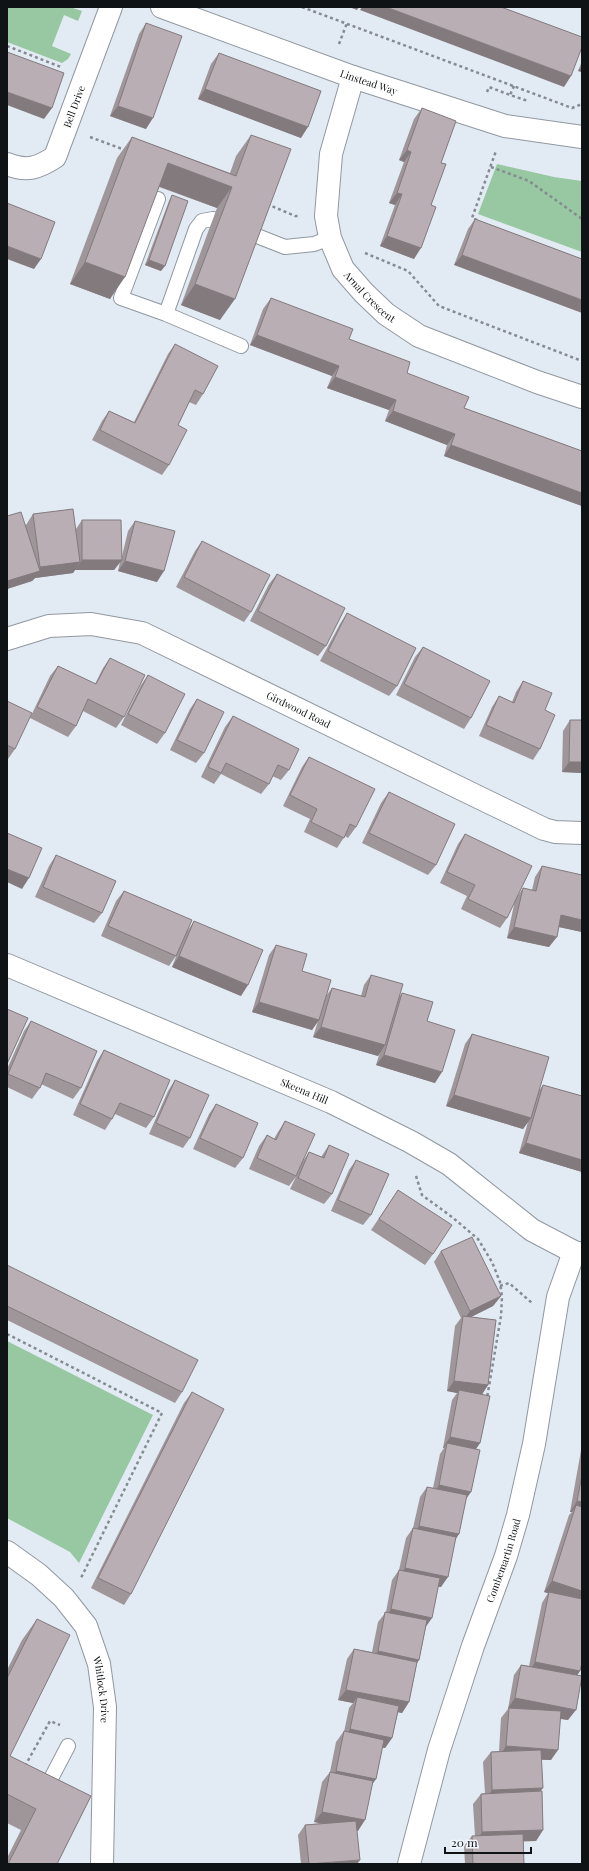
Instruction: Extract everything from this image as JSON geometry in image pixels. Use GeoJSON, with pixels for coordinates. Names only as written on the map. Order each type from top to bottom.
{"type":"FeatureCollection","features":[{"type":"Feature","properties":{"kind":"street","name":"Bell Drive"},"geometry":{"type":"LineString","coordinates":[[7,164],[33,168],[42,165],[55,157],[112,7]]}},
{"type":"Feature","properties":{"kind":"street","name":"Linstead Way"},"geometry":{"type":"LineString","coordinates":[[162,7],[353,77],[504,126],[582,137]]}},
{"type":"Feature","properties":{"kind":"street","name":"Arnal Crescent"},"geometry":{"type":"LineString","coordinates":[[353,77],[331,154],[326,216],[330,238],[343,269],[364,293],[386,314],[419,336],[537,382],[582,397]]}},
{"type":"Feature","properties":{"kind":"street","name":"Girdwood Road"},"geometry":{"type":"LineString","coordinates":[[7,639],[48,626],[84,624],[142,633],[528,822],[556,832],[582,833]]}},
{"type":"Feature","properties":{"kind":"street","name":"Skeena Hill"},"geometry":{"type":"LineString","coordinates":[[7,965],[331,1102],[449,1164],[532,1230],[578,1253]]}},
{"type":"Feature","properties":{"kind":"street","name":"Combemartin Road"},"geometry":{"type":"LineString","coordinates":[[409,1864],[439,1750],[473,1646],[506,1556],[518,1515],[534,1444],[558,1297],[578,1253]]}},
{"type":"Feature","properties":{"kind":"street","name":"Whitlock Drive"},"geometry":{"type":"LineString","coordinates":[[7,1552],[39,1575],[64,1598],[86,1626],[100,1664],[105,1707],[96,1800],[102,1864]]}},
{"type":"Feature","properties":{"kind":"lane"},"geometry":{"type":"LineString","coordinates":[[158,199],[121,298],[166,314],[241,346]]}},
{"type":"Feature","properties":{"kind":"lane"},"geometry":{"type":"LineString","coordinates":[[166,314],[196,229],[202,221],[213,219]]}},
{"type":"Feature","properties":{"kind":"lane"},"geometry":{"type":"LineString","coordinates":[[252,234],[285,247],[314,244],[330,238]]}},
{"type":"Feature","properties":{"kind":"lane"},"geometry":{"type":"LineString","coordinates":[[63,1796],[46,1788],[68,1746]]}},
{"type":"Feature","properties":{"kind":"path"},"geometry":{"type":"LineString","coordinates":[[302,7],[572,108],[582,104]]}},
{"type":"Feature","properties":{"kind":"path"},"geometry":{"type":"LineString","coordinates":[[338,45],[346,23]]}},
{"type":"Feature","properties":{"kind":"path"},"geometry":{"type":"LineString","coordinates":[[7,46],[86,77]]}},
{"type":"Feature","properties":{"kind":"path"},"geometry":{"type":"LineString","coordinates":[[489,86],[510,95]]}},
{"type":"Feature","properties":{"kind":"path"},"geometry":{"type":"LineString","coordinates":[[479,221],[472,218],[504,126]]}},
{"type":"Feature","properties":{"kind":"path"},"geometry":{"type":"LineString","coordinates":[[67,128],[126,150]]}},
{"type":"Feature","properties":{"kind":"path"},"geometry":{"type":"LineString","coordinates":[[491,167],[529,181],[582,219]]}},
{"type":"Feature","properties":{"kind":"path"},"geometry":{"type":"LineString","coordinates":[[264,202],[295,216],[326,216]]}},
{"type":"Feature","properties":{"kind":"path"},"geometry":{"type":"LineString","coordinates":[[330,238],[408,271],[439,306],[582,361]]}},
{"type":"Feature","properties":{"kind":"path"},"geometry":{"type":"LineString","coordinates":[[425,1151],[416,1168],[418,1184],[422,1195],[452,1217],[478,1239],[492,1262],[500,1286],[502,1296],[502,1316],[487,1402]]}},
{"type":"Feature","properties":{"kind":"path"},"geometry":{"type":"LineString","coordinates":[[500,1286],[509,1283],[529,1303]]}},
{"type":"Feature","properties":{"kind":"path"},"geometry":{"type":"LineString","coordinates":[[7,1334],[162,1413],[77,1586],[64,1598]]}},
{"type":"Feature","properties":{"kind":"green space"},"geometry":{"type":"Polygon","coordinates":[[[7,7],[70,7],[82,11],[78,21],[64,15],[52,46],[71,54],[68,59],[62,63],[7,42],[7,7]]]}},
{"type":"Feature","properties":{"kind":"green space"},"geometry":{"type":"Polygon","coordinates":[[[497,164],[554,177],[582,181],[582,252],[478,214],[497,164]]]}},
{"type":"Feature","properties":{"kind":"green space"},"geometry":{"type":"Polygon","coordinates":[[[7,1341],[153,1415],[79,1563],[70,1552],[7,1518],[7,1341]]]}},
{"type":"Feature","properties":{"kind":"building"},"geometry":{"type":"Polygon","coordinates":[[[386,7],[501,7],[582,37],[582,47],[571,76],[386,7]]]}},
{"type":"Feature","properties":{"kind":"building"},"geometry":{"type":"Polygon","coordinates":[[[146,23],[182,36],[153,118],[118,106],[146,23]]]}},
{"type":"Feature","properties":{"kind":"building"},"geometry":{"type":"Polygon","coordinates":[[[7,52],[64,73],[52,108],[7,92],[7,52]]]}},
{"type":"Feature","properties":{"kind":"building"},"geometry":{"type":"Polygon","coordinates":[[[219,53],[321,91],[308,127],[205,89],[219,53]]]}},
{"type":"Feature","properties":{"kind":"building"},"geometry":{"type":"Polygon","coordinates":[[[422,108],[456,121],[441,163],[446,164],[431,205],[436,207],[421,248],[387,236],[402,194],[397,193],[411,152],[407,150],[422,108]]]}},
{"type":"Feature","properties":{"kind":"building"},"geometry":{"type":"Polygon","coordinates":[[[251,135],[291,149],[235,299],[195,284],[232,187],[168,163],[125,277],[85,262],[132,137],[236,176],[251,135]]]}},
{"type":"Feature","properties":{"kind":"building"},"geometry":{"type":"Polygon","coordinates":[[[172,195],[188,201],[165,266],[149,260],[172,195]]]}},
{"type":"Feature","properties":{"kind":"building"},"geometry":{"type":"Polygon","coordinates":[[[7,203],[55,222],[41,259],[7,246],[7,203]]]}},
{"type":"Feature","properties":{"kind":"building"},"geometry":{"type":"Polygon","coordinates":[[[475,219],[582,259],[582,300],[462,255],[475,219]]]}},
{"type":"Feature","properties":{"kind":"building"},"geometry":{"type":"Polygon","coordinates":[[[271,298],[353,329],[349,339],[410,362],[407,373],[469,397],[464,408],[582,451],[582,493],[451,445],[455,434],[393,411],[396,400],[335,377],[339,366],[257,335],[271,298]]]}},
{"type":"Feature","properties":{"kind":"building"},"geometry":{"type":"Polygon","coordinates":[[[175,344],[218,366],[203,394],[195,390],[178,425],[187,430],[169,465],[100,430],[109,411],[135,423],[175,344]]]}},
{"type":"Feature","properties":{"kind":"building"},"geometry":{"type":"Polygon","coordinates":[[[73,509],[80,562],[40,567],[33,514],[73,509]]]}},
{"type":"Feature","properties":{"kind":"building"},"geometry":{"type":"Polygon","coordinates":[[[21,512],[40,571],[7,581],[7,516],[21,512]]]}},
{"type":"Feature","properties":{"kind":"building"},"geometry":{"type":"Polygon","coordinates":[[[82,520],[121,520],[122,560],[82,560],[82,520]]]}},
{"type":"Feature","properties":{"kind":"building"},"geometry":{"type":"Polygon","coordinates":[[[135,521],[175,531],[164,571],[125,561],[135,521]]]}},
{"type":"Feature","properties":{"kind":"building"},"geometry":{"type":"Polygon","coordinates":[[[202,541],[270,575],[251,612],[184,577],[202,541]]]}},
{"type":"Feature","properties":{"kind":"building"},"geometry":{"type":"Polygon","coordinates":[[[277,574],[345,608],[326,646],[258,611],[277,574]]]}},
{"type":"Feature","properties":{"kind":"building"},"geometry":{"type":"Polygon","coordinates":[[[347,613],[416,648],[397,686],[328,651],[347,613]]]}},
{"type":"Feature","properties":{"kind":"building"},"geometry":{"type":"Polygon","coordinates":[[[423,647],[490,681],[471,718],[404,684],[423,647]]]}},
{"type":"Feature","properties":{"kind":"building"},"geometry":{"type":"Polygon","coordinates":[[[110,658],[145,675],[124,717],[88,699],[76,726],[37,707],[58,666],[96,684],[110,658]]]}},
{"type":"Feature","properties":{"kind":"building"},"geometry":{"type":"Polygon","coordinates":[[[148,675],[185,694],[165,733],[128,714],[148,675]]]}},
{"type":"Feature","properties":{"kind":"building"},"geometry":{"type":"Polygon","coordinates":[[[523,681],[552,693],[545,710],[555,715],[540,749],[486,725],[499,696],[514,703],[523,681]]]}},
{"type":"Feature","properties":{"kind":"building"},"geometry":{"type":"Polygon","coordinates":[[[197,699],[224,712],[204,753],[177,740],[197,699]]]}},
{"type":"Feature","properties":{"kind":"building"},"geometry":{"type":"Polygon","coordinates":[[[7,701],[32,713],[15,749],[7,745],[7,701]]]}},
{"type":"Feature","properties":{"kind":"building"},"geometry":{"type":"Polygon","coordinates":[[[233,716],[299,749],[289,770],[278,765],[269,784],[226,763],[221,773],[208,767],[233,716]]]}},
{"type":"Feature","properties":{"kind":"building"},"geometry":{"type":"Polygon","coordinates":[[[570,720],[582,720],[582,762],[569,762],[570,720]]]}},
{"type":"Feature","properties":{"kind":"building"},"geometry":{"type":"Polygon","coordinates":[[[309,757],[375,789],[356,827],[350,824],[344,838],[311,822],[317,809],[290,795],[309,757]]]}},
{"type":"Feature","properties":{"kind":"building"},"geometry":{"type":"Polygon","coordinates":[[[389,792],[455,824],[436,865],[369,833],[389,792]]]}},
{"type":"Feature","properties":{"kind":"building"},"geometry":{"type":"Polygon","coordinates":[[[7,833],[42,848],[29,878],[7,869],[7,833]]]}},
{"type":"Feature","properties":{"kind":"building"},"geometry":{"type":"Polygon","coordinates":[[[465,834],[532,866],[507,918],[468,899],[475,885],[447,872],[465,834]]]}},
{"type":"Feature","properties":{"kind":"building"},"geometry":{"type":"Polygon","coordinates":[[[56,855],[116,881],[102,913],[43,887],[56,855]]]}},
{"type":"Feature","properties":{"kind":"building"},"geometry":{"type":"Polygon","coordinates":[[[542,866],[582,875],[582,920],[561,915],[557,937],[514,927],[523,888],[536,891],[542,866]]]}},
{"type":"Feature","properties":{"kind":"building"},"geometry":{"type":"Polygon","coordinates":[[[124,891],[192,920],[176,956],[108,926],[124,891]]]}},
{"type":"Feature","properties":{"kind":"building"},"geometry":{"type":"Polygon","coordinates":[[[194,921],[263,950],[248,985],[179,956],[194,921]]]}},
{"type":"Feature","properties":{"kind":"building"},"geometry":{"type":"Polygon","coordinates":[[[276,945],[307,954],[302,971],[331,980],[319,1020],[259,1002],[276,945]]]}},
{"type":"Feature","properties":{"kind":"building"},"geometry":{"type":"Polygon","coordinates":[[[371,975],[403,984],[385,1045],[321,1027],[332,988],[365,997],[371,975]]]}},
{"type":"Feature","properties":{"kind":"building"},"geometry":{"type":"Polygon","coordinates":[[[402,993],[433,1002],[427,1021],[455,1030],[442,1072],[384,1055],[402,993]]]}},
{"type":"Feature","properties":{"kind":"building"},"geometry":{"type":"Polygon","coordinates":[[[7,1009],[28,1018],[7,1064],[7,1009]]]}},
{"type":"Feature","properties":{"kind":"building"},"geometry":{"type":"Polygon","coordinates":[[[31,1021],[97,1051],[81,1088],[46,1073],[40,1088],[8,1074],[31,1021]]]}},
{"type":"Feature","properties":{"kind":"building"},"geometry":{"type":"Polygon","coordinates":[[[472,1034],[549,1057],[531,1118],[454,1095],[472,1034]]]}},
{"type":"Feature","properties":{"kind":"building"},"geometry":{"type":"Polygon","coordinates":[[[104,1050],[170,1080],[154,1117],[120,1103],[112,1119],[80,1104],[104,1050]]]}},
{"type":"Feature","properties":{"kind":"building"},"geometry":{"type":"Polygon","coordinates":[[[175,1080],[209,1095],[190,1138],[156,1123],[175,1080]]]}},
{"type":"Feature","properties":{"kind":"building"},"geometry":{"type":"Polygon","coordinates":[[[543,1085],[582,1096],[582,1160],[526,1143],[543,1085]]]}},
{"type":"Feature","properties":{"kind":"building"},"geometry":{"type":"Polygon","coordinates":[[[216,1104],[258,1123],[243,1158],[200,1138],[216,1104]]]}},
{"type":"Feature","properties":{"kind":"building"},"geometry":{"type":"Polygon","coordinates":[[[285,1121],[315,1134],[296,1176],[257,1158],[267,1135],[276,1140],[285,1121]]]}},
{"type":"Feature","properties":{"kind":"building"},"geometry":{"type":"Polygon","coordinates":[[[329,1145],[349,1154],[332,1194],[298,1178],[309,1152],[324,1158],[329,1145]]]}},
{"type":"Feature","properties":{"kind":"building"},"geometry":{"type":"Polygon","coordinates":[[[356,1160],[389,1174],[371,1215],[338,1200],[356,1160]]]}},
{"type":"Feature","properties":{"kind":"building"},"geometry":{"type":"Polygon","coordinates":[[[398,1190],[452,1225],[433,1254],[379,1219],[398,1190]]]}},
{"type":"Feature","properties":{"kind":"building"},"geometry":{"type":"Polygon","coordinates":[[[472,1237],[501,1296],[470,1311],[441,1251],[472,1237]]]}},
{"type":"Feature","properties":{"kind":"building"},"geometry":{"type":"Polygon","coordinates":[[[7,1265],[198,1360],[182,1392],[7,1306],[7,1265]]]}},
{"type":"Feature","properties":{"kind":"building"},"geometry":{"type":"Polygon","coordinates":[[[463,1316],[496,1320],[488,1385],[454,1381],[463,1316]]]}},
{"type":"Feature","properties":{"kind":"building"},"geometry":{"type":"Polygon","coordinates":[[[459,1390],[490,1396],[480,1443],[450,1437],[459,1390]]]}},
{"type":"Feature","properties":{"kind":"building"},"geometry":{"type":"Polygon","coordinates":[[[192,1392],[224,1409],[131,1594],[98,1578],[192,1392]]]}},
{"type":"Feature","properties":{"kind":"building"},"geometry":{"type":"Polygon","coordinates":[[[447,1443],[480,1450],[471,1492],[439,1485],[447,1443]]]}},
{"type":"Feature","properties":{"kind":"building"},"geometry":{"type":"Polygon","coordinates":[[[582,1475],[582,1502],[577,1501],[582,1475]]]}},
{"type":"Feature","properties":{"kind":"building"},"geometry":{"type":"Polygon","coordinates":[[[427,1487],[467,1495],[459,1534],[419,1526],[427,1487]]]}},
{"type":"Feature","properties":{"kind":"building"},"geometry":{"type":"Polygon","coordinates":[[[576,1505],[582,1507],[582,1591],[552,1581],[576,1505]]]}},
{"type":"Feature","properties":{"kind":"building"},"geometry":{"type":"Polygon","coordinates":[[[413,1528],[456,1537],[448,1577],[405,1568],[413,1528]]]}},
{"type":"Feature","properties":{"kind":"building"},"geometry":{"type":"Polygon","coordinates":[[[399,1570],[440,1578],[432,1618],[391,1609],[399,1570]]]}},
{"type":"Feature","properties":{"kind":"building"},"geometry":{"type":"Polygon","coordinates":[[[549,1592],[582,1599],[582,1662],[580,1671],[535,1662],[549,1592]]]}},
{"type":"Feature","properties":{"kind":"building"},"geometry":{"type":"Polygon","coordinates":[[[385,1612],[427,1620],[419,1660],[378,1651],[385,1612]]]}},
{"type":"Feature","properties":{"kind":"building"},"geometry":{"type":"Polygon","coordinates":[[[37,1619],[70,1635],[10,1756],[91,1796],[57,1864],[8,1864],[36,1809],[7,1794],[7,1678],[37,1619]]]}},
{"type":"Feature","properties":{"kind":"building"},"geometry":{"type":"Polygon","coordinates":[[[354,1649],[417,1662],[409,1702],[346,1690],[354,1649]]]}},
{"type":"Feature","properties":{"kind":"building"},"geometry":{"type":"Polygon","coordinates":[[[521,1665],[582,1676],[576,1710],[515,1698],[521,1665]]]}},
{"type":"Feature","properties":{"kind":"building"},"geometry":{"type":"Polygon","coordinates":[[[357,1697],[399,1706],[392,1738],[350,1729],[357,1697]]]}},
{"type":"Feature","properties":{"kind":"building"},"geometry":{"type":"Polygon","coordinates":[[[509,1708],[561,1711],[558,1750],[506,1746],[509,1708]]]}},
{"type":"Feature","properties":{"kind":"building"},"geometry":{"type":"Polygon","coordinates":[[[344,1731],[384,1740],[376,1779],[336,1771],[344,1731]]]}},
{"type":"Feature","properties":{"kind":"building"},"geometry":{"type":"Polygon","coordinates":[[[541,1750],[543,1788],[492,1790],[491,1752],[541,1750]]]}},
{"type":"Feature","properties":{"kind":"building"},"geometry":{"type":"Polygon","coordinates":[[[330,1772],[373,1781],[365,1820],[322,1812],[330,1772]]]}},
{"type":"Feature","properties":{"kind":"building"},"geometry":{"type":"Polygon","coordinates":[[[542,1791],[543,1830],[482,1832],[481,1794],[542,1791]]]}},
{"type":"Feature","properties":{"kind":"building"},"geometry":{"type":"Polygon","coordinates":[[[356,1821],[360,1860],[309,1864],[305,1825],[356,1821]]]}},
{"type":"Feature","properties":{"kind":"building"},"geometry":{"type":"Polygon","coordinates":[[[523,1834],[524,1864],[473,1864],[472,1836],[523,1834]]]}}]}
